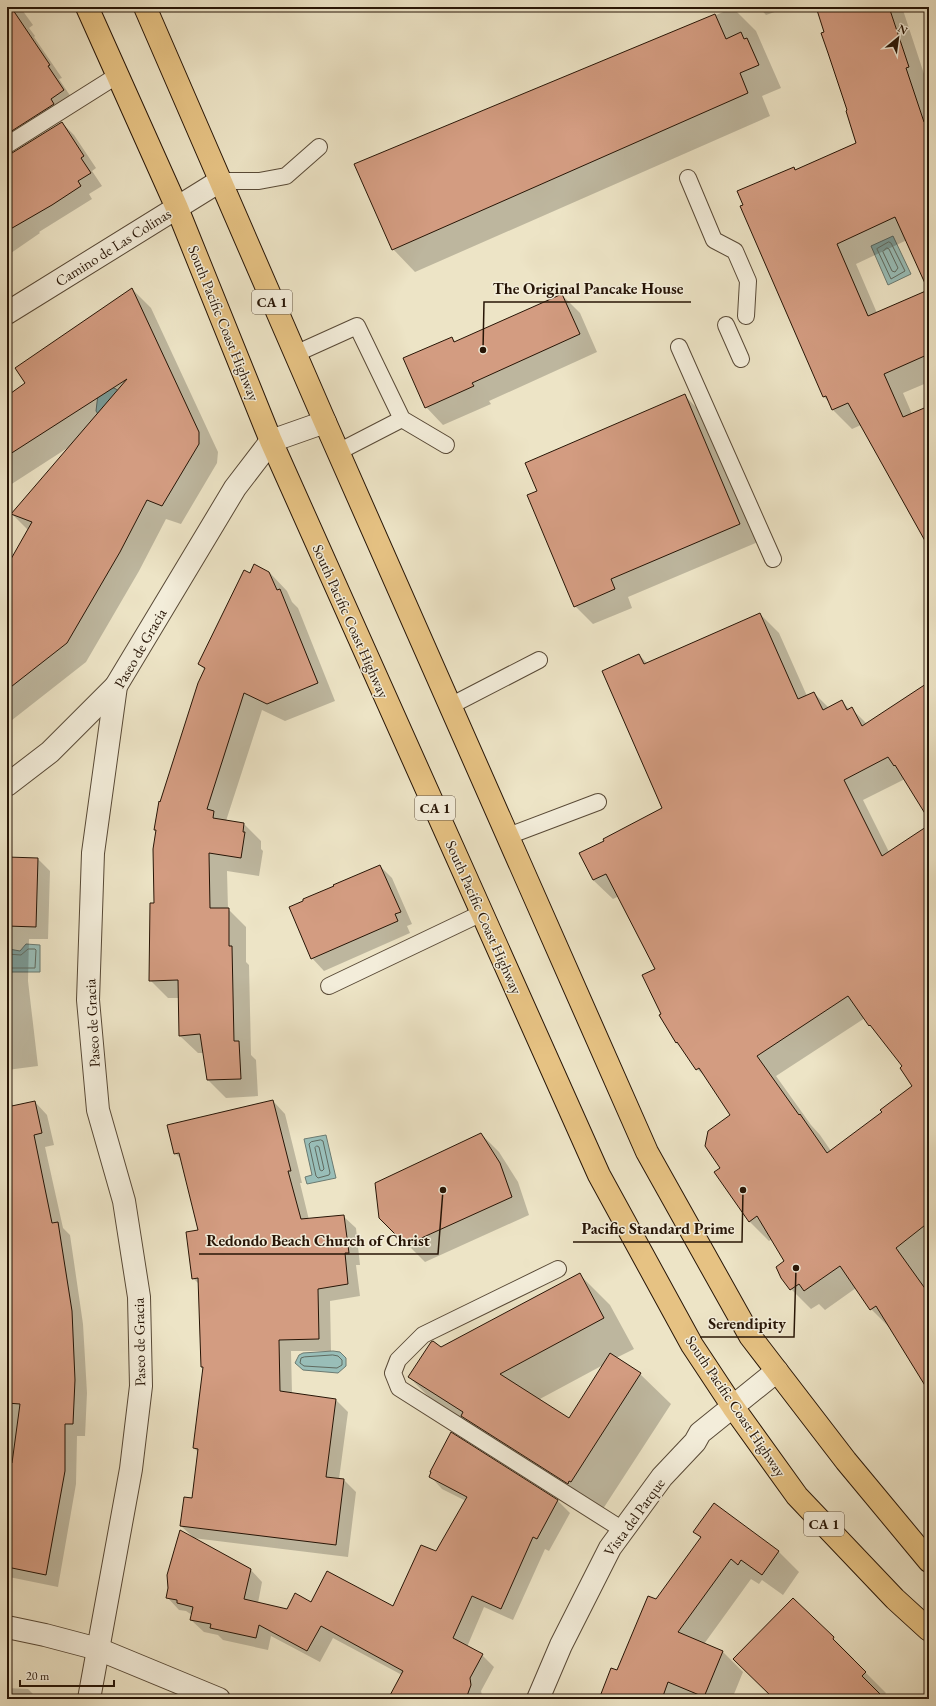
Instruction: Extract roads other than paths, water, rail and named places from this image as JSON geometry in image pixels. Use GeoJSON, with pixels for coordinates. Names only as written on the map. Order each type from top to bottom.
{"type":"FeatureCollection","features":[{"type":"Feature","properties":{"kind":"highway","name":"South Pacific Coast Highway"},"geometry":{"type":"LineString","coordinates":[[87,7],[177,208],[271,441],[599,1175],[692,1345],[797,1496],[895,1599],[929,1630]]}},
{"type":"Feature","properties":{"kind":"highway","name":"CA 1"},"geometry":{"type":"LineString","coordinates":[[145,7],[295,354],[647,1152],[737,1316],[750,1336],[846,1461],[929,1561]]}},
{"type":"Feature","properties":{"kind":"street","name":"Camino de Las Colinas"},"geometry":{"type":"LineString","coordinates":[[7,313],[220,181]]}},
{"type":"Feature","properties":{"kind":"street"},"geometry":{"type":"LineString","coordinates":[[271,441],[325,422]]}},
{"type":"Feature","properties":{"kind":"street","name":"Paseo de Gracia"},"geometry":{"type":"LineString","coordinates":[[89,1699],[114,1570],[131,1469],[141,1386],[140,1297],[124,1200],[98,1110],[88,1000],[93,852],[116,686],[235,488],[271,441]]}},
{"type":"Feature","properties":{"kind":"street"},"geometry":{"type":"LineString","coordinates":[[7,785],[50,752],[116,686]]}},
{"type":"Feature","properties":{"kind":"street","name":"Vista del Parque"},"geometry":{"type":"LineString","coordinates":[[538,1699],[568,1631],[610,1548],[623,1530],[662,1477],[695,1442],[700,1433],[777,1371]]}},
{"type":"Feature","properties":{"kind":"street"},"geometry":{"type":"LineString","coordinates":[[7,1627],[98,1648],[219,1699]]}},
{"type":"Feature","properties":{"kind":"lane"},"geometry":{"type":"LineString","coordinates":[[7,145],[118,75]]}},
{"type":"Feature","properties":{"kind":"lane"},"geometry":{"type":"LineString","coordinates":[[220,181],[259,181],[286,176],[319,147]]}},
{"type":"Feature","properties":{"kind":"lane"},"geometry":{"type":"LineString","coordinates":[[688,178],[714,240],[735,251],[748,281],[746,316]]}},
{"type":"Feature","properties":{"kind":"lane"},"geometry":{"type":"LineString","coordinates":[[726,325],[741,359]]}},
{"type":"Feature","properties":{"kind":"lane"},"geometry":{"type":"LineString","coordinates":[[295,354],[357,326],[402,419],[446,445]]}},
{"type":"Feature","properties":{"kind":"lane"},"geometry":{"type":"LineString","coordinates":[[679,347],[773,559]]}},
{"type":"Feature","properties":{"kind":"lane"},"geometry":{"type":"LineString","coordinates":[[338,452],[402,419]]}},
{"type":"Feature","properties":{"kind":"lane"},"geometry":{"type":"LineString","coordinates":[[450,706],[539,660]]}},
{"type":"Feature","properties":{"kind":"lane"},"geometry":{"type":"LineString","coordinates":[[508,836],[598,802]]}},
{"type":"Feature","properties":{"kind":"lane"},"geometry":{"type":"LineString","coordinates":[[329,986],[482,913]]}},
{"type":"Feature","properties":{"kind":"lane"},"geometry":{"type":"LineString","coordinates":[[558,1269],[423,1335],[398,1360],[393,1373],[399,1388],[623,1530]]}},
{"type":"Feature","properties":{"kind":"water"},"geometry":{"type":"Polygon","coordinates":[[[893,236],[911,274],[888,285],[871,246],[893,236]]]}},
{"type":"Feature","properties":{"kind":"water"},"geometry":{"type":"Polygon","coordinates":[[[109,386],[121,393],[100,417],[96,411],[98,394],[109,386]]]}},
{"type":"Feature","properties":{"kind":"water"},"geometry":{"type":"Polygon","coordinates":[[[26,944],[40,945],[40,972],[7,972],[7,951],[9,949],[20,951],[26,944]]]}},
{"type":"Feature","properties":{"kind":"water"},"geometry":{"type":"Polygon","coordinates":[[[326,1135],[336,1178],[307,1184],[305,1177],[312,1175],[304,1139],[326,1135]]]}},
{"type":"Feature","properties":{"kind":"water"},"geometry":{"type":"Polygon","coordinates":[[[340,1352],[346,1358],[346,1366],[338,1373],[303,1370],[295,1363],[299,1355],[303,1353],[340,1352]]]}},
{"type":"Feature","properties":{"kind":"place","name":"The Original Pancake House"},"geometry":{"type":"Point","coordinates":[483,350]}},
{"type":"Feature","properties":{"kind":"place","name":"Redondo Beach Church of Christ"},"geometry":{"type":"Point","coordinates":[443,1190]}},
{"type":"Feature","properties":{"kind":"place","name":"Pacific Standard Prime"},"geometry":{"type":"Point","coordinates":[743,1190]}},
{"type":"Feature","properties":{"kind":"place","name":"Serendipity"},"geometry":{"type":"Point","coordinates":[796,1268]}}]}
